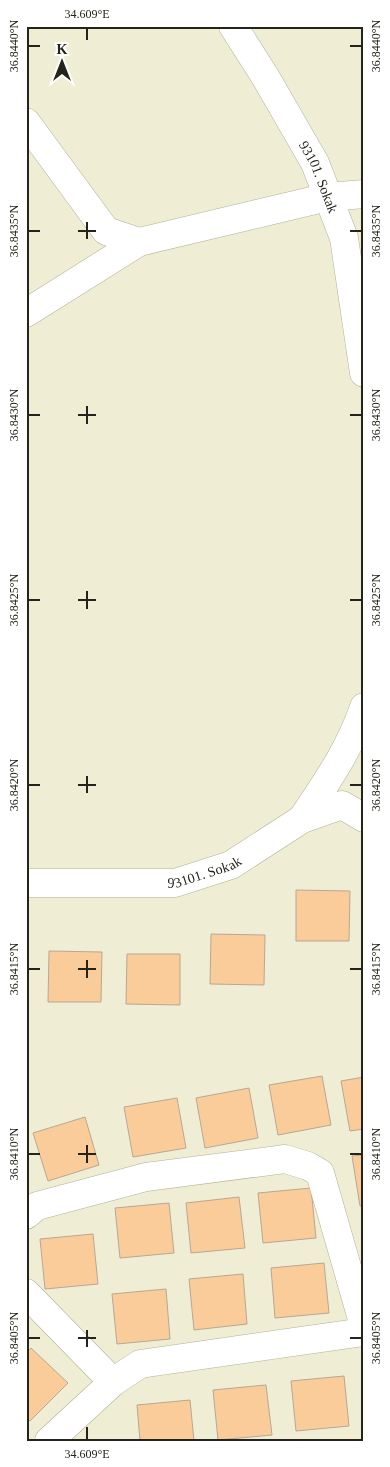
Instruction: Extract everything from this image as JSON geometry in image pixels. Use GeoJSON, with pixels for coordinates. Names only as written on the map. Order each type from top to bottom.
{"type":"FeatureCollection","features":[{"type":"Feature","properties":{"kind":"street","name":"93101. Sokak"},"geometry":{"type":"LineString","coordinates":[[234,26],[310,155],[344,238],[364,373]]}},
{"type":"Feature","properties":{"kind":"street"},"geometry":{"type":"LineString","coordinates":[[26,122],[106,231],[140,242]]}},
{"type":"Feature","properties":{"kind":"street"},"geometry":{"type":"LineString","coordinates":[[26,313],[140,242],[328,197],[364,194]]}},
{"type":"Feature","properties":{"kind":"street"},"geometry":{"type":"LineString","coordinates":[[302,819],[339,764],[364,708]]}},
{"type":"Feature","properties":{"kind":"street","name":"93101. Sokak"},"geometry":{"type":"LineString","coordinates":[[26,884],[175,884],[231,865],[302,819],[342,805],[364,818]]}},
{"type":"Feature","properties":{"kind":"street"},"geometry":{"type":"LineString","coordinates":[[26,1215],[37,1206],[146,1177],[285,1159],[308,1166],[320,1173],[364,1326]]}},
{"type":"Feature","properties":{"kind":"street"},"geometry":{"type":"LineString","coordinates":[[26,1293],[113,1382]]}},
{"type":"Feature","properties":{"kind":"street"},"geometry":{"type":"LineString","coordinates":[[49,1441],[113,1382],[140,1364],[364,1332]]}},
{"type":"Feature","properties":{"kind":"building"},"geometry":{"type":"Polygon","coordinates":[[[296,890],[350,891],[349,941],[296,941],[296,890]]]}},
{"type":"Feature","properties":{"kind":"building"},"geometry":{"type":"Polygon","coordinates":[[[211,934],[265,935],[264,985],[210,984],[211,934]]]}},
{"type":"Feature","properties":{"kind":"building"},"geometry":{"type":"Polygon","coordinates":[[[49,951],[102,952],[101,1002],[48,1002],[49,951]]]}},
{"type":"Feature","properties":{"kind":"building"},"geometry":{"type":"Polygon","coordinates":[[[127,954],[180,954],[180,1005],[126,1004],[127,954]]]}},
{"type":"Feature","properties":{"kind":"building"},"geometry":{"type":"Polygon","coordinates":[[[322,1076],[331,1125],[278,1135],[269,1085],[322,1076]]]}},
{"type":"Feature","properties":{"kind":"building"},"geometry":{"type":"Polygon","coordinates":[[[364,1077],[364,1129],[350,1131],[341,1081],[364,1077]]]}},
{"type":"Feature","properties":{"kind":"building"},"geometry":{"type":"Polygon","coordinates":[[[249,1088],[258,1138],[205,1148],[196,1098],[249,1088]]]}},
{"type":"Feature","properties":{"kind":"building"},"geometry":{"type":"Polygon","coordinates":[[[177,1098],[186,1148],[133,1157],[124,1107],[177,1098]]]}},
{"type":"Feature","properties":{"kind":"building"},"geometry":{"type":"Polygon","coordinates":[[[85,1117],[99,1165],[48,1181],[33,1133],[85,1117]]]}},
{"type":"Feature","properties":{"kind":"building"},"geometry":{"type":"Polygon","coordinates":[[[364,1155],[364,1206],[360,1206],[352,1156],[364,1155]]]}},
{"type":"Feature","properties":{"kind":"building"},"geometry":{"type":"Polygon","coordinates":[[[311,1188],[316,1238],[263,1243],[258,1193],[311,1188]]]}},
{"type":"Feature","properties":{"kind":"building"},"geometry":{"type":"Polygon","coordinates":[[[239,1197],[245,1248],[191,1253],[186,1203],[239,1197]]]}},
{"type":"Feature","properties":{"kind":"building"},"geometry":{"type":"Polygon","coordinates":[[[169,1203],[174,1253],[120,1258],[115,1208],[169,1203]]]}},
{"type":"Feature","properties":{"kind":"building"},"geometry":{"type":"Polygon","coordinates":[[[93,1234],[98,1284],[45,1289],[40,1239],[93,1234]]]}},
{"type":"Feature","properties":{"kind":"building"},"geometry":{"type":"Polygon","coordinates":[[[324,1263],[329,1313],[275,1318],[271,1268],[324,1263]]]}},
{"type":"Feature","properties":{"kind":"building"},"geometry":{"type":"Polygon","coordinates":[[[243,1274],[247,1324],[194,1330],[189,1279],[243,1274]]]}},
{"type":"Feature","properties":{"kind":"building"},"geometry":{"type":"Polygon","coordinates":[[[166,1289],[170,1339],[117,1344],[112,1294],[166,1289]]]}},
{"type":"Feature","properties":{"kind":"building"},"geometry":{"type":"Polygon","coordinates":[[[31,1348],[68,1383],[30,1421],[26,1418],[26,1353],[31,1348]]]}},
{"type":"Feature","properties":{"kind":"building"},"geometry":{"type":"Polygon","coordinates":[[[344,1376],[349,1426],[296,1431],[291,1381],[344,1376]]]}},
{"type":"Feature","properties":{"kind":"building"},"geometry":{"type":"Polygon","coordinates":[[[266,1385],[272,1435],[218,1440],[213,1390],[266,1385]]]}},
{"type":"Feature","properties":{"kind":"building"},"geometry":{"type":"Polygon","coordinates":[[[190,1400],[194,1441],[140,1441],[137,1405],[190,1400]]]}}]}
